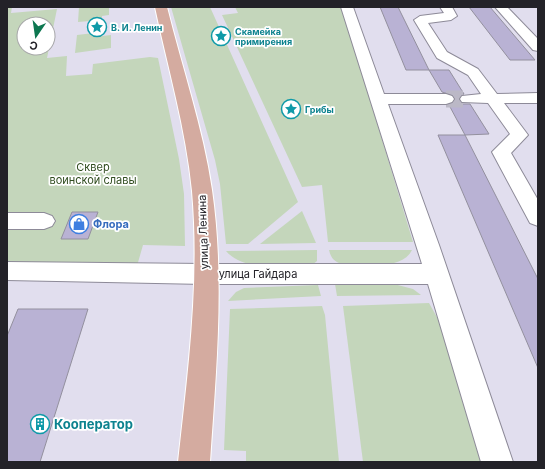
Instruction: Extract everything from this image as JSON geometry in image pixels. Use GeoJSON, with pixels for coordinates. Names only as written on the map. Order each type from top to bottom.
{"type":"FeatureCollection","features":[{"type":"Feature","properties":{"kind":"main road","name":"улица Ленина"},"geometry":{"type":"LineString","coordinates":[[161,7],[198,164],[205,220],[204,329],[194,462]]}},
{"type":"Feature","properties":{"kind":"street"},"geometry":{"type":"LineString","coordinates":[[347,7],[438,274],[497,462]]}},
{"type":"Feature","properties":{"kind":"street"},"geometry":{"type":"LineString","coordinates":[[446,7],[451,16],[420,20],[442,55],[473,72],[519,135],[501,152],[538,218]]}},
{"type":"Feature","properties":{"kind":"street"},"geometry":{"type":"LineString","coordinates":[[501,7],[538,47]]}},
{"type":"Feature","properties":{"kind":"street"},"geometry":{"type":"LineString","coordinates":[[468,99],[538,98]]}},
{"type":"Feature","properties":{"kind":"street"},"geometry":{"type":"LineString","coordinates":[[378,99],[446,99]]}},
{"type":"Feature","properties":{"kind":"street"},"geometry":{"type":"LineString","coordinates":[[7,221],[44,221]]}},
{"type":"Feature","properties":{"kind":"street","name":"улица Гайдара"},"geometry":{"type":"LineString","coordinates":[[7,271],[205,274],[438,274]]}},
{"type":"Feature","properties":{"kind":"green space","name":"Сквер воинской славы"},"geometry":{"type":"Polygon","coordinates":[[[7,7],[12,7],[11,13],[57,9],[56,16],[16,16],[16,56],[47,56],[47,58],[67,56],[66,76],[92,74],[93,64],[150,57],[158,58],[179,159],[184,194],[185,246],[143,245],[137,266],[7,264],[7,7]]]}},
{"type":"Feature","properties":{"kind":"green space"},"geometry":{"type":"Polygon","coordinates":[[[79,7],[109,7],[109,15],[102,16],[102,20],[78,22],[79,7]]]}},
{"type":"Feature","properties":{"kind":"green space"},"geometry":{"type":"Polygon","coordinates":[[[171,7],[210,7],[298,202],[248,244],[226,244],[220,184],[215,160],[171,7]]]}},
{"type":"Feature","properties":{"kind":"green space"},"geometry":{"type":"Polygon","coordinates":[[[235,7],[342,7],[413,242],[328,242],[322,185],[302,187],[222,15],[238,13],[235,7]]]}},
{"type":"Feature","properties":{"kind":"green space"},"geometry":{"type":"Polygon","coordinates":[[[102,32],[102,36],[111,35],[111,48],[75,53],[77,35],[102,32]]]}},
{"type":"Feature","properties":{"kind":"green space"},"geometry":{"type":"Polygon","coordinates":[[[302,211],[316,243],[260,244],[302,211]]]}},
{"type":"Feature","properties":{"kind":"green space"},"geometry":{"type":"Polygon","coordinates":[[[317,250],[317,261],[312,265],[278,266],[255,265],[244,262],[234,258],[226,251],[317,250]]]}},
{"type":"Feature","properties":{"kind":"green space"},"geometry":{"type":"Polygon","coordinates":[[[329,250],[412,250],[407,257],[391,264],[344,265],[334,260],[329,250]]]}},
{"type":"Feature","properties":{"kind":"green space"},"geometry":{"type":"Polygon","coordinates":[[[390,283],[413,289],[421,295],[337,296],[335,284],[390,283]]]}},
{"type":"Feature","properties":{"kind":"green space"},"geometry":{"type":"Polygon","coordinates":[[[318,285],[321,296],[228,301],[236,292],[244,288],[318,285]]]}},
{"type":"Feature","properties":{"kind":"green space"},"geometry":{"type":"Polygon","coordinates":[[[429,303],[438,319],[482,462],[363,462],[343,306],[429,303]]]}},
{"type":"Feature","properties":{"kind":"green space"},"geometry":{"type":"Polygon","coordinates":[[[322,306],[325,315],[339,462],[246,462],[246,451],[224,450],[230,309],[322,306]]]}},
{"type":"Feature","properties":{"kind":"building"},"geometry":{"type":"Polygon","coordinates":[[[380,7],[398,7],[429,70],[406,70],[380,7]]]}},
{"type":"Feature","properties":{"kind":"building"},"geometry":{"type":"Polygon","coordinates":[[[469,7],[490,7],[535,60],[510,60],[469,7]]]}},
{"type":"Feature","properties":{"kind":"building"},"geometry":{"type":"Polygon","coordinates":[[[429,70],[449,70],[464,94],[461,95],[459,100],[462,104],[470,104],[489,134],[465,135],[449,105],[453,103],[455,98],[452,95],[442,92],[429,70]]]}},
{"type":"Feature","properties":{"kind":"building"},"geometry":{"type":"Polygon","coordinates":[[[438,135],[465,135],[538,279],[538,368],[438,135]]]}},
{"type":"Feature","properties":{"kind":"building"},"geometry":{"type":"Polygon","coordinates":[[[72,212],[98,212],[88,239],[61,239],[72,212]]]}},
{"type":"Feature","properties":{"kind":"building"},"geometry":{"type":"Polygon","coordinates":[[[18,309],[88,309],[40,462],[7,462],[7,336],[18,309]]]}},
{"type":"Feature","properties":{"kind":"tunnel"},"geometry":{"type":"LineString","coordinates":[[446,99],[468,99]]}},
{"type":"Feature","properties":{"kind":"place","name":"В. И. Ленин"},"geometry":{"type":"Point","coordinates":[97,27]}},
{"type":"Feature","properties":{"kind":"place","name":"Скамейка примирения"},"geometry":{"type":"Point","coordinates":[221,36]}},
{"type":"Feature","properties":{"kind":"place","name":"Грибы"},"geometry":{"type":"Point","coordinates":[291,109]}},
{"type":"Feature","properties":{"kind":"place","name":"Флора"},"geometry":{"type":"Point","coordinates":[79,224]}},
{"type":"Feature","properties":{"kind":"place","name":"Кооператор"},"geometry":{"type":"Point","coordinates":[40,424]}}]}
